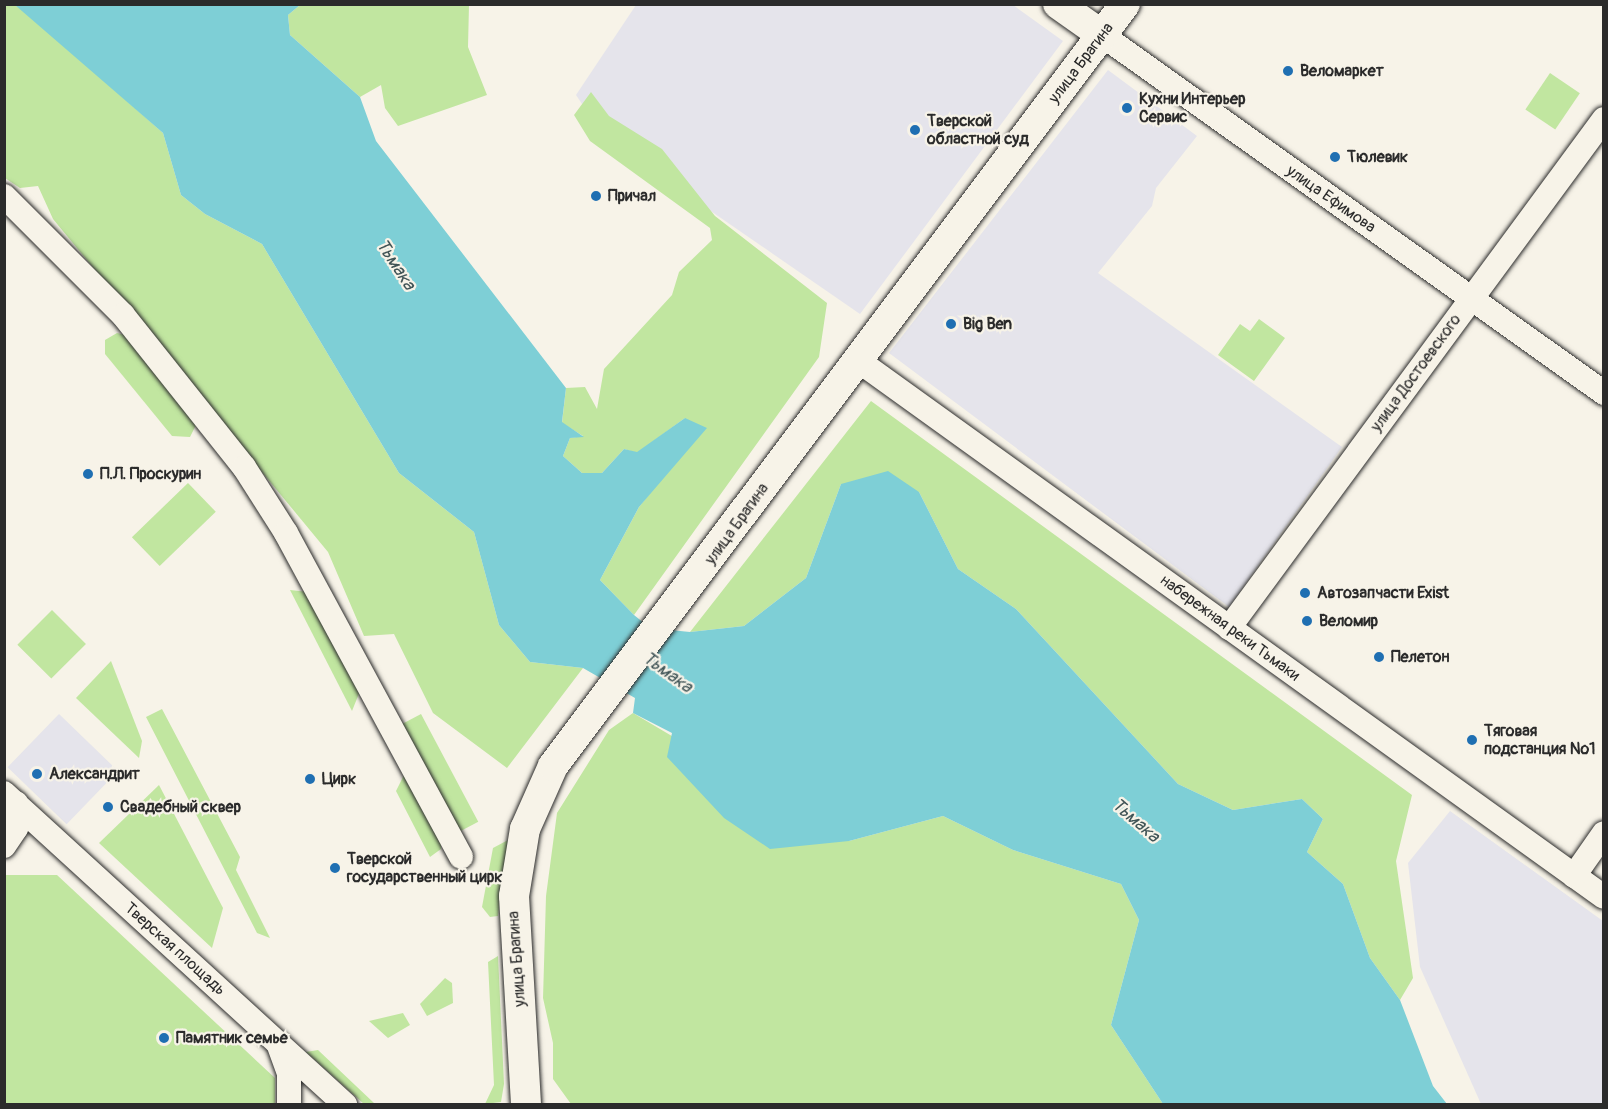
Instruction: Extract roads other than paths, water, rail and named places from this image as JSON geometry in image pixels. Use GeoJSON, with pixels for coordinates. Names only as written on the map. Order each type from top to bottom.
{"type":"FeatureCollection","features":[{"type":"Feature","properties":{"kind":"street","name":"улица Ефимова"},"geometry":{"type":"LineString","coordinates":[[1058,4],[1604,393]]}},
{"type":"Feature","properties":{"kind":"street","name":"улица Брагина"},"geometry":{"type":"LineString","coordinates":[[526,1104],[514,910],[519,856],[541,790],[573,738],[683,599],[856,359],[1125,4]]}},
{"type":"Feature","properties":{"kind":"street","name":"улица Достоевского"},"geometry":{"type":"LineString","coordinates":[[1229,628],[1604,119]]}},
{"type":"Feature","properties":{"kind":"street"},"geometry":{"type":"LineString","coordinates":[[4,196],[123,315],[244,467],[286,533],[461,857]]}},
{"type":"Feature","properties":{"kind":"street","name":"набережная реки Тьмаки"},"geometry":{"type":"LineString","coordinates":[[856,359],[1604,897]]}},
{"type":"Feature","properties":{"kind":"street"},"geometry":{"type":"LineString","coordinates":[[4,846],[16,828],[10,798]]}},
{"type":"Feature","properties":{"kind":"street","name":"Тверская площадь"},"geometry":{"type":"LineString","coordinates":[[10,798],[345,1104]]}},
{"type":"Feature","properties":{"kind":"street"},"geometry":{"type":"LineString","coordinates":[[1574,876],[1604,833]]}},
{"type":"Feature","properties":{"kind":"street"},"geometry":{"type":"LineString","coordinates":[[278,1043],[289,1074],[289,1104]]}},
{"type":"Feature","properties":{"kind":"street"},"geometry":{"type":"LineString","coordinates":[[508,1104],[525,1074]]}},
{"type":"Feature","properties":{"kind":"water","name":"Тьмака"},"geometry":{"type":"Polygon","coordinates":[[[15,5],[300,5],[288,15],[290,35],[360,97],[376,141],[566,388],[562,422],[584,437],[570,438],[563,456],[582,473],[602,473],[624,449],[637,452],[685,418],[707,428],[639,507],[600,580],[634,615],[650,628],[690,632],[744,626],[806,578],[841,484],[888,471],[919,492],[958,569],[1016,609],[1178,784],[1233,810],[1302,799],[1323,819],[1307,852],[1343,884],[1370,958],[1400,1000],[1433,1086],[1447,1104],[1163,1104],[1111,1025],[1139,920],[1121,884],[1013,850],[943,816],[849,841],[770,849],[724,818],[667,757],[672,733],[633,713],[635,698],[583,668],[530,662],[499,625],[474,532],[399,473],[262,244],[205,214],[181,195],[163,133],[15,5]]]}},
{"type":"Feature","properties":{"kind":"place","name":"Веломаркет"},"geometry":{"type":"Point","coordinates":[1288,71]}},
{"type":"Feature","properties":{"kind":"place","name":"Кухни Интерьер Сервис"},"geometry":{"type":"Point","coordinates":[1127,108]}},
{"type":"Feature","properties":{"kind":"place","name":"Тверской областной суд"},"geometry":{"type":"Point","coordinates":[915,130]}},
{"type":"Feature","properties":{"kind":"place","name":"Тюлевик"},"geometry":{"type":"Point","coordinates":[1335,157]}},
{"type":"Feature","properties":{"kind":"place","name":"Причал"},"geometry":{"type":"Point","coordinates":[596,196]}},
{"type":"Feature","properties":{"kind":"place","name":"Big Ben"},"geometry":{"type":"Point","coordinates":[951,324]}},
{"type":"Feature","properties":{"kind":"place","name":"П.Л. Проскурин"},"geometry":{"type":"Point","coordinates":[88,474]}},
{"type":"Feature","properties":{"kind":"place","name":"Автозапчасти Exist"},"geometry":{"type":"Point","coordinates":[1305,593]}},
{"type":"Feature","properties":{"kind":"place","name":"Веломир"},"geometry":{"type":"Point","coordinates":[1307,621]}},
{"type":"Feature","properties":{"kind":"place","name":"Пелетон"},"geometry":{"type":"Point","coordinates":[1379,657]}},
{"type":"Feature","properties":{"kind":"place","name":"Тяговая подстанция №1"},"geometry":{"type":"Point","coordinates":[1472,740]}},
{"type":"Feature","properties":{"kind":"place","name":"Александрит"},"geometry":{"type":"Point","coordinates":[37,774]}},
{"type":"Feature","properties":{"kind":"place","name":"Цирк"},"geometry":{"type":"Point","coordinates":[310,779]}},
{"type":"Feature","properties":{"kind":"place","name":"Свадебный сквер"},"geometry":{"type":"Point","coordinates":[108,807]}},
{"type":"Feature","properties":{"kind":"place","name":"Тверской государственный цирк"},"geometry":{"type":"Point","coordinates":[335,868]}},
{"type":"Feature","properties":{"kind":"place","name":"Памятник семье"},"geometry":{"type":"Point","coordinates":[164,1038]}}]}
